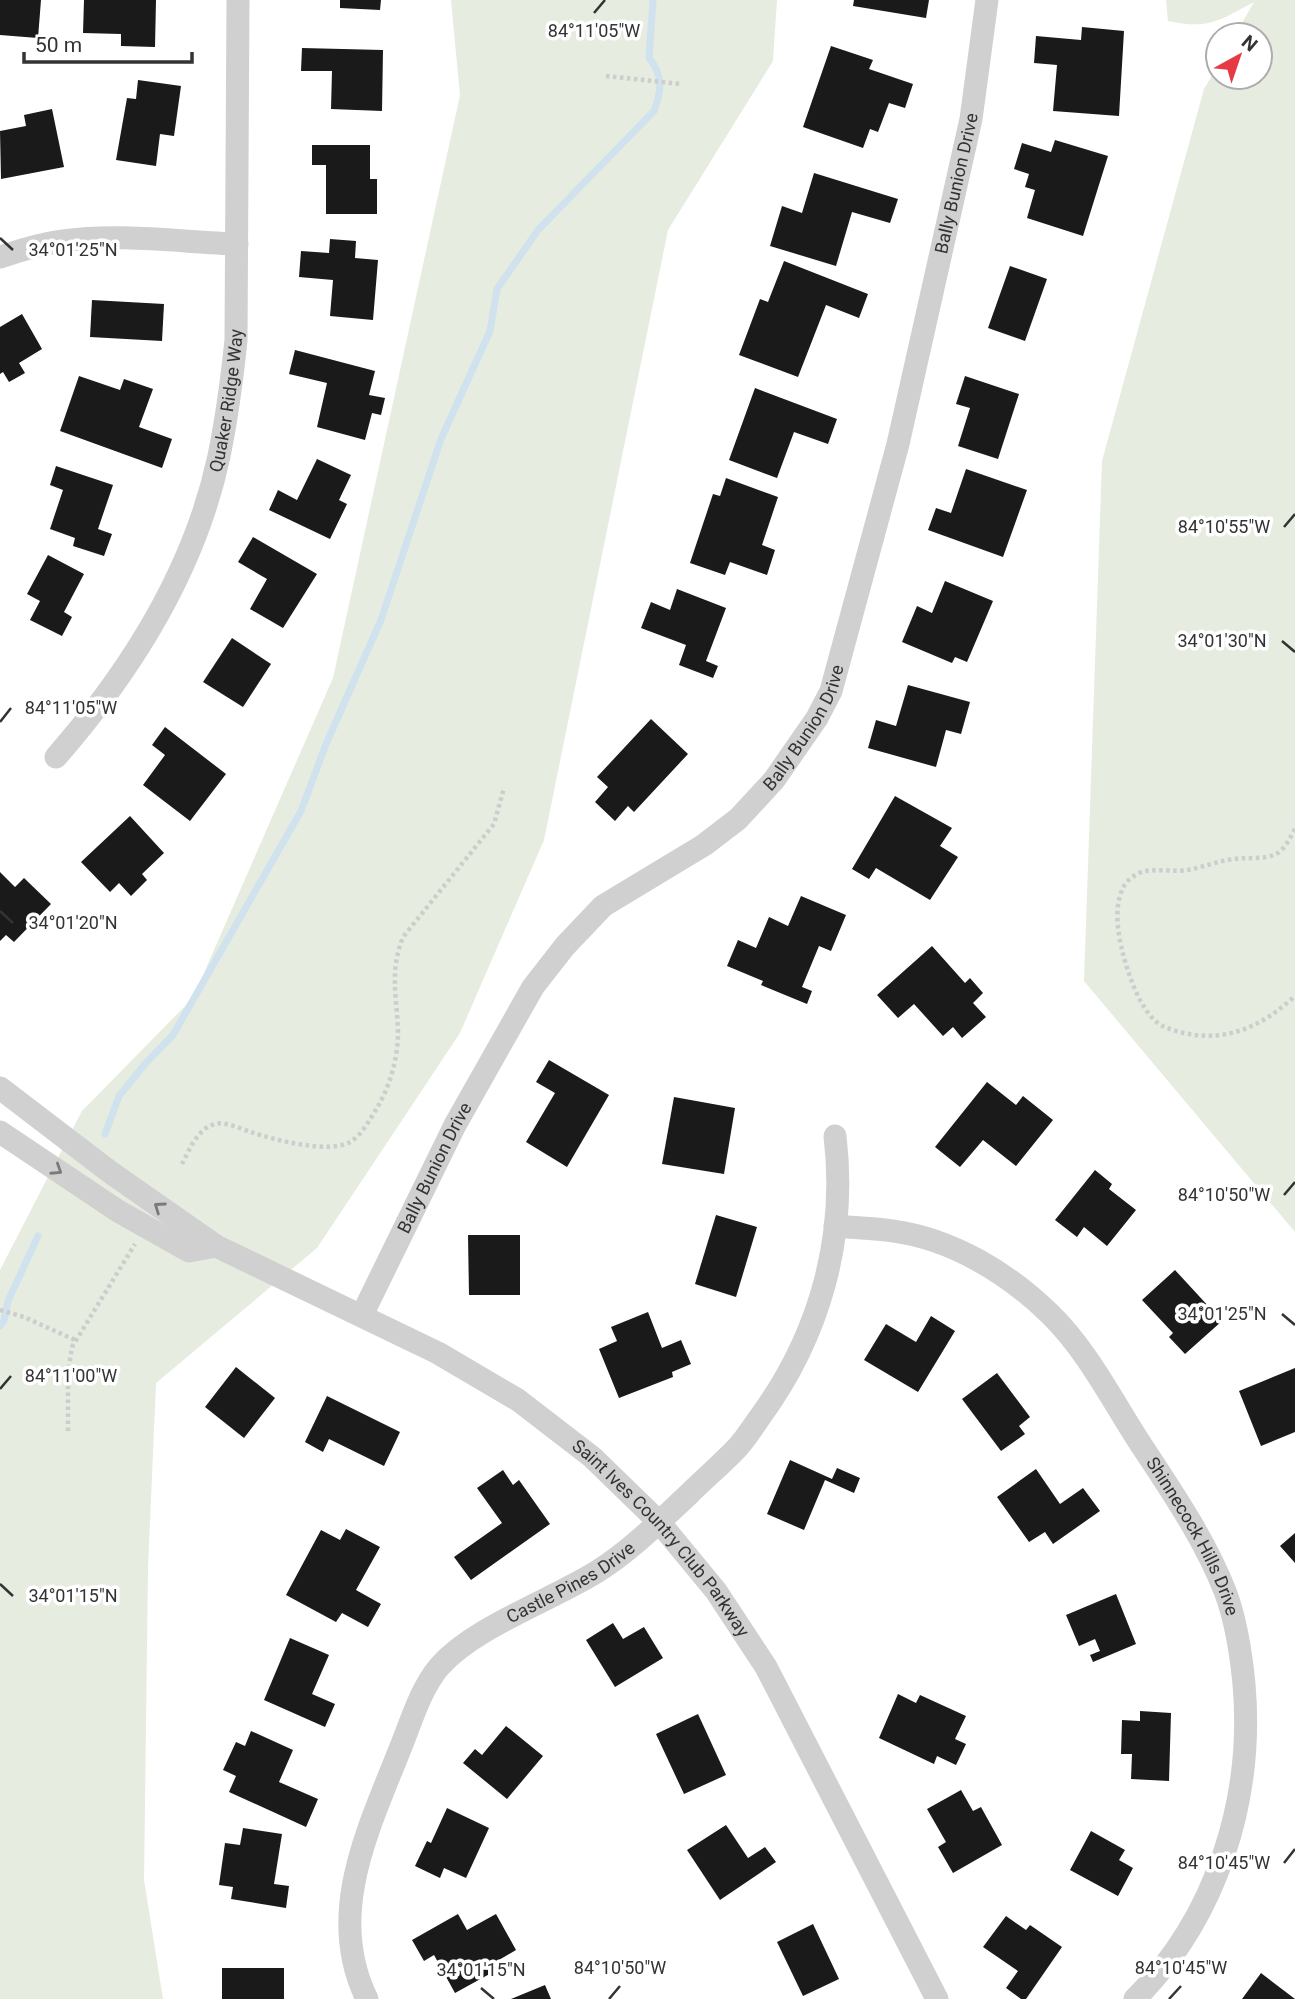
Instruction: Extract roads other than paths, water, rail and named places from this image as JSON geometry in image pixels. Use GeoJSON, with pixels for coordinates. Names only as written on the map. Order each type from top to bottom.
{"type":"FeatureCollection","features":[{"type":"Feature","properties":{"kind":"street","name":"Quaker Ridge Way"},"geometry":{"type":"LineString","coordinates":[[56,757],[88,719],[144,639],[175,581],[200,521],[219,458],[236,340],[238,0]]}},
{"type":"Feature","properties":{"kind":"street","name":"Bally Bunion Drive"},"geometry":{"type":"LineString","coordinates":[[362,1315],[456,1125],[533,986],[565,946],[603,906],[704,845],[738,819],[774,780],[817,718],[831,691],[898,444],[971,119],[987,0]]}},
{"type":"Feature","properties":{"kind":"street"},"geometry":{"type":"LineString","coordinates":[[0,257],[30,247],[97,238],[237,244]]}},
{"type":"Feature","properties":{"kind":"street","name":"Saint Ives Country Club Parkway"},"geometry":{"type":"LineString","coordinates":[[0,1088],[110,1172],[216,1245],[438,1353],[518,1400],[592,1457],[659,1522],[716,1591],[766,1667],[937,1999]]}},
{"type":"Feature","properties":{"kind":"street","name":"Saint Ives Country Club Parkway"},"geometry":{"type":"LineString","coordinates":[[0,1132],[118,1211],[190,1251],[216,1245]]}},
{"type":"Feature","properties":{"kind":"street","name":"Castle Pines Drive"},"geometry":{"type":"LineString","coordinates":[[367,1999],[354,1962],[349,1930],[350,1898],[363,1842],[422,1695],[439,1667],[472,1640],[600,1570],[659,1522],[739,1446],[782,1387],[818,1308],[835,1226],[840,1173],[835,1136]]}},
{"type":"Feature","properties":{"kind":"street","name":"Shinnecock Hills Drive"},"geometry":{"type":"LineString","coordinates":[[835,1226],[895,1231],[953,1248],[1005,1276],[1051,1315],[1083,1354],[1197,1530],[1226,1593],[1241,1654],[1247,1722],[1241,1791],[1224,1858],[1195,1921],[1155,1978],[1135,1999]]}},
{"type":"Feature","properties":{"kind":"waterway"},"geometry":{"type":"LineString","coordinates":[[105,1134],[119,1096],[173,1035],[301,811],[326,744],[381,620],[441,439],[490,331],[497,289],[538,230],[654,111],[660,83],[654,64],[649,58],[653,0]]}},
{"type":"Feature","properties":{"kind":"waterway"},"geometry":{"type":"LineString","coordinates":[[0,1326],[4,1321],[8,1301],[38,1236]]}}]}
